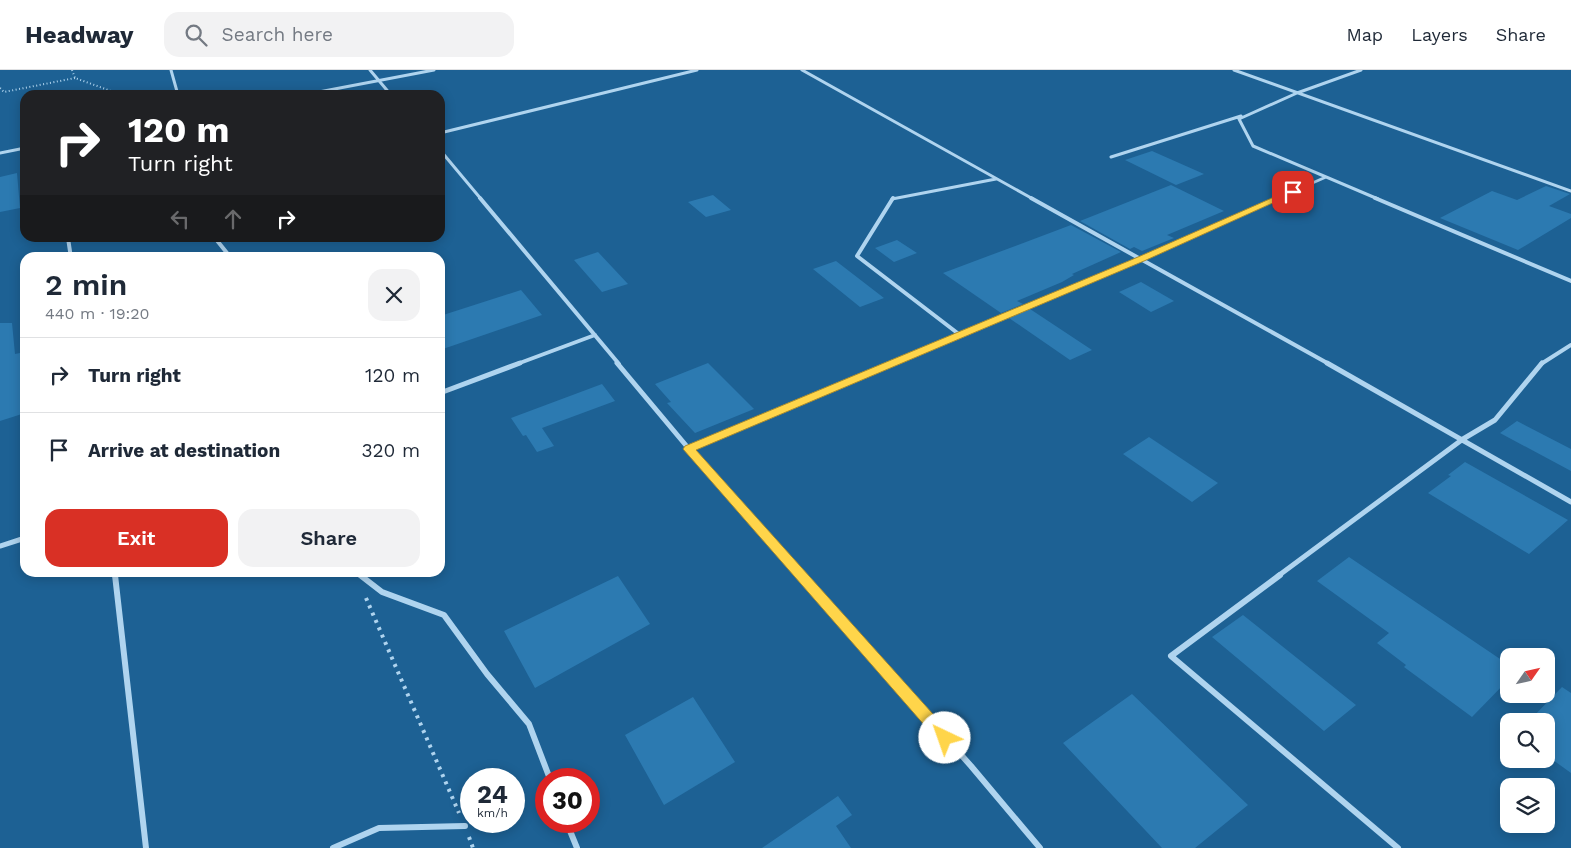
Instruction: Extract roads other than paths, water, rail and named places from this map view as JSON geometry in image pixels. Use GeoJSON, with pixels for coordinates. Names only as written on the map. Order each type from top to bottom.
{"type":"FeatureCollection","features":[{"type":"Feature","properties":{"kind":"street"},"geometry":{"type":"LineString","coordinates":[[170,70],[176,90]]}},
{"type":"Feature","properties":{"kind":"street"},"geometry":{"type":"LineString","coordinates":[[370,70],[387,90]]}},
{"type":"Feature","properties":{"kind":"street"},"geometry":{"type":"LineString","coordinates":[[328,90],[434,70]]}},
{"type":"Feature","properties":{"kind":"street"},"geometry":{"type":"LineString","coordinates":[[445,132],[697,70]]}},
{"type":"Feature","properties":{"kind":"street"},"geometry":{"type":"LineString","coordinates":[[802,70],[1463,439],[1571,502]]}},
{"type":"Feature","properties":{"kind":"street"},"geometry":{"type":"LineString","coordinates":[[1234,70],[1571,191]]}},
{"type":"Feature","properties":{"kind":"street"},"geometry":{"type":"LineString","coordinates":[[1361,70],[1297,93],[1239,119],[1253,146],[1571,281]]}},
{"type":"Feature","properties":{"kind":"street"},"geometry":{"type":"LineString","coordinates":[[1112,157],[1256,111]]}},
{"type":"Feature","properties":{"kind":"street"},"geometry":{"type":"LineString","coordinates":[[0,153],[20,149]]}},
{"type":"Feature","properties":{"kind":"street"},"geometry":{"type":"LineString","coordinates":[[445,156],[689,449],[971,766],[1040,848]]}},
{"type":"Feature","properties":{"kind":"street"},"geometry":{"type":"LineString","coordinates":[[689,449],[1141,259],[1326,177]]}},
{"type":"Feature","properties":{"kind":"street"},"geometry":{"type":"LineString","coordinates":[[960,335],[857,256],[893,198],[997,179]]}},
{"type":"Feature","properties":{"kind":"street"},"geometry":{"type":"LineString","coordinates":[[218,242],[226,252]]}},
{"type":"Feature","properties":{"kind":"street"},"geometry":{"type":"LineString","coordinates":[[445,391],[595,335]]}},
{"type":"Feature","properties":{"kind":"street"},"geometry":{"type":"LineString","coordinates":[[1398,848],[1171,656],[1463,439],[1495,420],[1542,363],[1571,345]]}},
{"type":"Feature","properties":{"kind":"street"},"geometry":{"type":"LineString","coordinates":[[0,546],[20,540]]}},
{"type":"Feature","properties":{"kind":"street"},"geometry":{"type":"LineString","coordinates":[[116,577],[146,848]]}},
{"type":"Feature","properties":{"kind":"street"},"geometry":{"type":"LineString","coordinates":[[362,577],[382,592],[444,615],[487,674],[529,724],[546,768]]}},
{"type":"Feature","properties":{"kind":"street"},"geometry":{"type":"LineString","coordinates":[[333,848],[379,828],[460,826]]}},
{"type":"Feature","properties":{"kind":"street"},"geometry":{"type":"LineString","coordinates":[[571,833],[577,848]]}}]}
